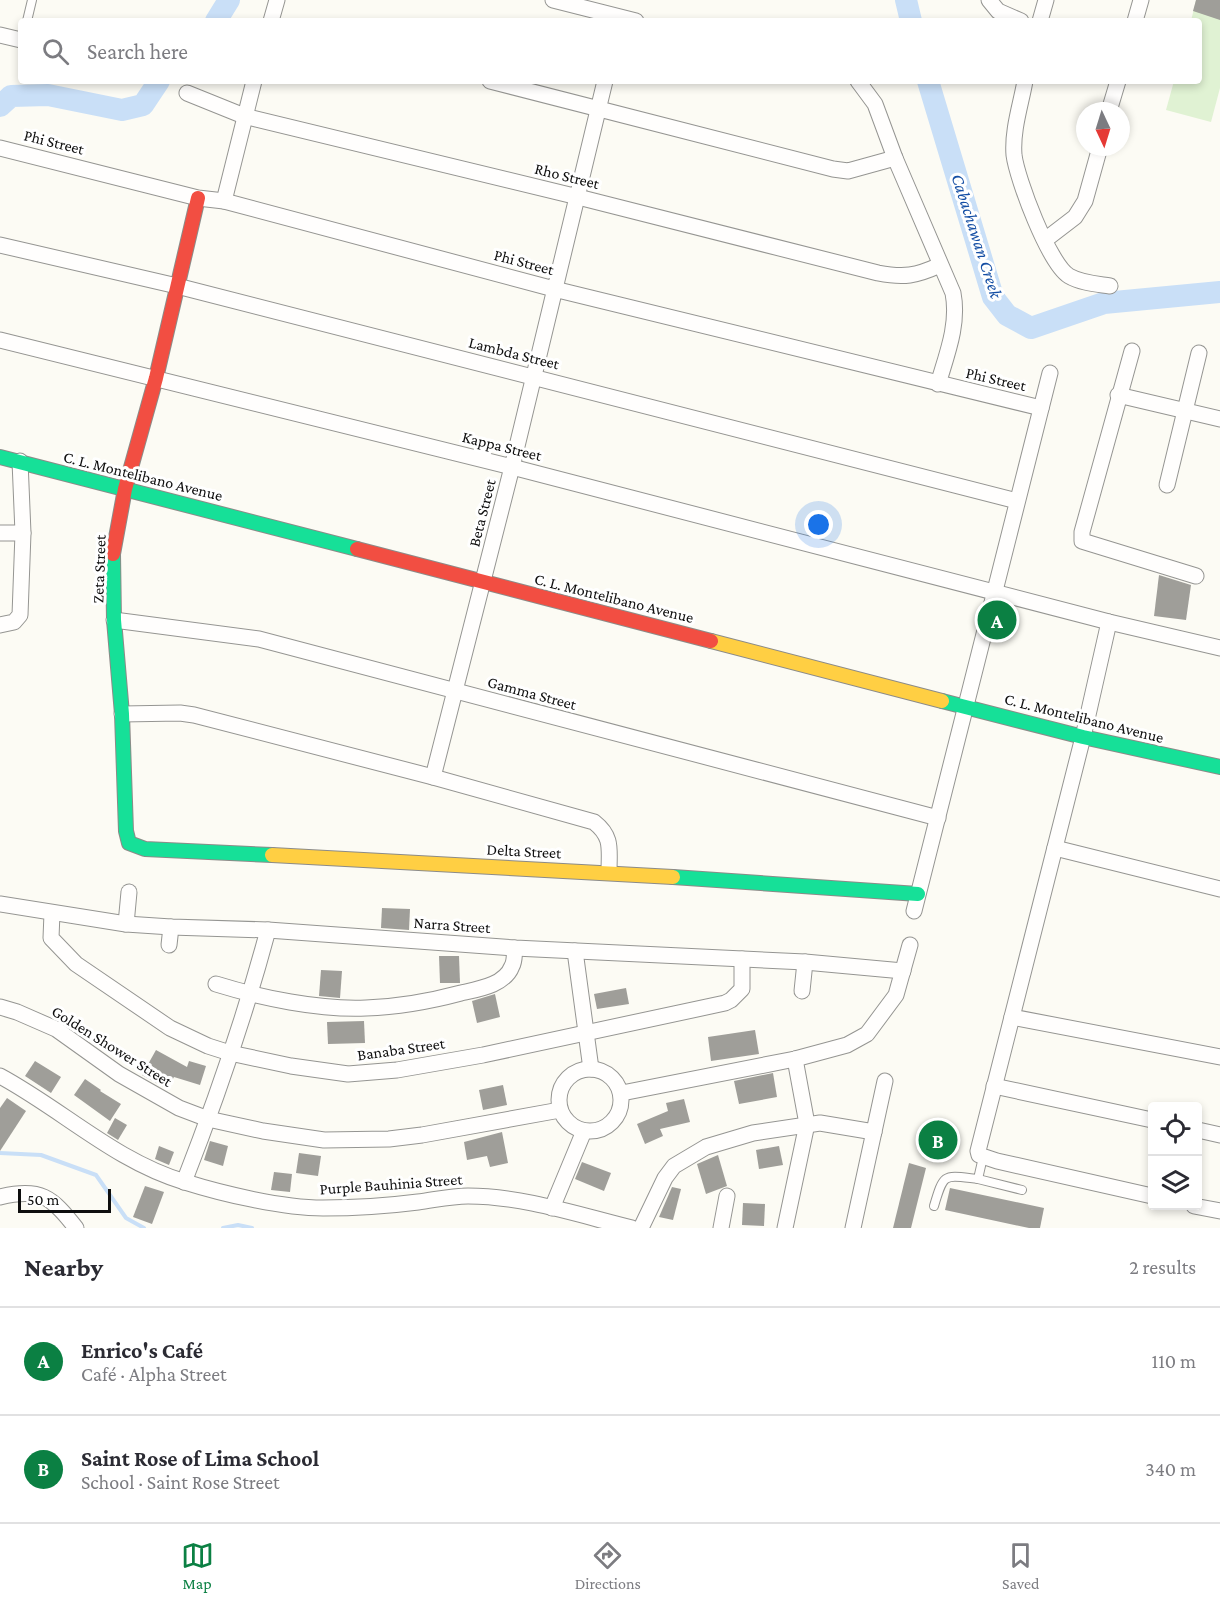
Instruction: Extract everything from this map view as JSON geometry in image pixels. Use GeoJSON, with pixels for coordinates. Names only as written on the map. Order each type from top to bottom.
{"type":"FeatureCollection","features":[{"type":"Feature","properties":{"kind":"street"},"geometry":{"type":"LineString","coordinates":[[272,18],[277,0]]}},
{"type":"Feature","properties":{"kind":"street"},"geometry":{"type":"LineString","coordinates":[[554,0],[621,18]]}},
{"type":"Feature","properties":{"kind":"street"},"geometry":{"type":"LineString","coordinates":[[989,0],[998,11],[1013,18]]}},
{"type":"Feature","properties":{"kind":"street"},"geometry":{"type":"LineString","coordinates":[[1041,18],[1046,0]]}},
{"type":"Feature","properties":{"kind":"street"},"geometry":{"type":"LineString","coordinates":[[1136,18],[1141,0]]}},
{"type":"Feature","properties":{"kind":"street"},"geometry":{"type":"LineString","coordinates":[[0,35],[18,39]]}},
{"type":"Feature","properties":{"kind":"street"},"geometry":{"type":"LineString","coordinates":[[224,201],[253,84]]}},
{"type":"Feature","properties":{"kind":"street"},"geometry":{"type":"LineString","coordinates":[[501,84],[833,169],[854,170],[895,158]]}},
{"type":"Feature","properties":{"kind":"street","name":"Beta Street"},"geometry":{"type":"LineString","coordinates":[[433,777],[512,467],[604,84]]}},
{"type":"Feature","properties":{"kind":"street"},"geometry":{"type":"LineString","coordinates":[[860,84],[875,104],[895,158],[953,293],[956,309],[954,325],[938,384]]}},
{"type":"Feature","properties":{"kind":"street"},"geometry":{"type":"LineString","coordinates":[[1025,84],[1015,134],[1014,154],[1024,196],[1045,240],[1067,275],[1110,286]]}},
{"type":"Feature","properties":{"kind":"street"},"geometry":{"type":"LineString","coordinates":[[1112,102],[1117,84]]}},
{"type":"Feature","properties":{"kind":"street","name":"Rho Street"},"geometry":{"type":"LineString","coordinates":[[187,93],[244,116],[886,274],[911,276],[940,265]]}},
{"type":"Feature","properties":{"kind":"street","name":"Phi Street"},"geometry":{"type":"LineString","coordinates":[[0,148],[198,198],[224,201],[554,289],[1041,408]]}},
{"type":"Feature","properties":{"kind":"street"},"geometry":{"type":"LineString","coordinates":[[1045,240],[1075,217],[1085,201],[1098,156]]}},
{"type":"Feature","properties":{"kind":"street","name":"Zeta Street"},"geometry":{"type":"LineString","coordinates":[[129,843],[126,831],[122,714],[114,620],[113,549],[125,489],[156,378],[198,198]]}},
{"type":"Feature","properties":{"kind":"street","name":"Lambda Street"},"geometry":{"type":"LineString","coordinates":[[0,244],[177,286],[1017,501]]}},
{"type":"Feature","properties":{"kind":"street","name":"Kappa Street"},"geometry":{"type":"LineString","coordinates":[[0,340],[512,467],[1109,622],[1220,648]]}},
{"type":"Feature","properties":{"kind":"street"},"geometry":{"type":"LineString","coordinates":[[1132,351],[1118,395],[1082,532],[1082,541],[1196,576]]}},
{"type":"Feature","properties":{"kind":"street"},"geometry":{"type":"LineString","coordinates":[[1167,485],[1199,353]]}},
{"type":"Feature","properties":{"kind":"street"},"geometry":{"type":"LineString","coordinates":[[914,911],[1050,373]]}},
{"type":"Feature","properties":{"kind":"street"},"geometry":{"type":"LineString","coordinates":[[1118,395],[1220,419]]}},
{"type":"Feature","properties":{"kind":"street","name":"C. L. Montelibano Avenue"},"geometry":{"type":"LineString","coordinates":[[0,457],[1083,737],[1220,767]]}},
{"type":"Feature","properties":{"kind":"street"},"geometry":{"type":"LineString","coordinates":[[0,625],[14,622],[20,615],[23,533],[20,461]]}},
{"type":"Feature","properties":{"kind":"street"},"geometry":{"type":"LineString","coordinates":[[0,533],[23,533]]}},
{"type":"Feature","properties":{"kind":"street","name":"Gamma Street"},"geometry":{"type":"LineString","coordinates":[[114,620],[259,639],[938,818]]}},
{"type":"Feature","properties":{"kind":"street"},"geometry":{"type":"LineString","coordinates":[[1109,622],[1083,737],[994,1086],[980,1154],[1148,1195]]}},
{"type":"Feature","properties":{"kind":"street"},"geometry":{"type":"LineString","coordinates":[[122,714],[180,713],[194,716],[433,777],[594,822],[605,831],[609,842],[609,872]]}},
{"type":"Feature","properties":{"kind":"street","name":"Delta Street"},"geometry":{"type":"LineString","coordinates":[[129,843],[144,849],[609,872],[918,894]]}},
{"type":"Feature","properties":{"kind":"street"},"geometry":{"type":"LineString","coordinates":[[1054,848],[1220,889]]}},
{"type":"Feature","properties":{"kind":"street"},"geometry":{"type":"LineString","coordinates":[[126,924],[129,892]]}},
{"type":"Feature","properties":{"kind":"street","name":"Narra Street"},"geometry":{"type":"LineString","coordinates":[[0,904],[126,924],[268,930],[515,948],[805,962],[903,971]]}},
{"type":"Feature","properties":{"kind":"street","name":"Banaba Street"},"geometry":{"type":"LineString","coordinates":[[52,913],[51,938],[76,964],[170,1028],[208,1046],[230,1053],[291,1066],[348,1074],[397,1070],[483,1055],[724,1003],[731,1000],[742,989],[742,959]]}},
{"type":"Feature","properties":{"kind":"street"},"geometry":{"type":"LineString","coordinates":[[169,945],[171,927]]}},
{"type":"Feature","properties":{"kind":"street"},"geometry":{"type":"LineString","coordinates":[[184,1182],[251,995],[268,930]]}},
{"type":"Feature","properties":{"kind":"street"},"geometry":{"type":"LineString","coordinates":[[622,1093],[795,1059],[847,1045],[867,1034],[896,995],[910,945]]}},
{"type":"Feature","properties":{"kind":"street"},"geometry":{"type":"LineString","coordinates":[[216,984],[251,995],[321,1005],[365,1008],[450,996],[497,982],[513,966],[515,948]]}},
{"type":"Feature","properties":{"kind":"street"},"geometry":{"type":"LineString","coordinates":[[575,951],[591,1069]]}},
{"type":"Feature","properties":{"kind":"street"},"geometry":{"type":"LineString","coordinates":[[802,991],[805,962]]}},
{"type":"Feature","properties":{"kind":"street","name":"Golden Shower Street"},"geometry":{"type":"LineString","coordinates":[[0,1007],[56,1029],[119,1074],[179,1108],[208,1119],[263,1131],[324,1140],[356,1141],[422,1135],[560,1110]]}},
{"type":"Feature","properties":{"kind":"street"},"geometry":{"type":"LineString","coordinates":[[1012,1017],[1220,1057]]}},
{"type":"Feature","properties":{"kind":"street"},"geometry":{"type":"LineString","coordinates":[[784,1228],[807,1124],[795,1059]]}},
{"type":"Feature","properties":{"kind":"street"},"geometry":{"type":"LineString","coordinates":[[591,1069],[609,1074],[622,1093],[620,1110],[615,1120],[607,1127],[597,1131],[575,1128],[567,1122],[560,1110],[558,1099],[564,1082],[572,1074],[591,1069]]}},
{"type":"Feature","properties":{"kind":"street","name":"Purple Bauhinia Street"},"geometry":{"type":"LineString","coordinates":[[1,1079],[37,1098],[112,1150],[134,1162],[184,1182],[254,1199],[322,1208],[418,1202],[467,1196],[552,1208],[632,1228]]}},
{"type":"Feature","properties":{"kind":"street"},"geometry":{"type":"LineString","coordinates":[[853,1228],[885,1081]]}},
{"type":"Feature","properties":{"kind":"street"},"geometry":{"type":"LineString","coordinates":[[994,1086],[1148,1119]]}},
{"type":"Feature","properties":{"kind":"street"},"geometry":{"type":"LineString","coordinates":[[641,1228],[665,1178],[674,1166],[686,1157],[724,1140],[753,1133],[820,1123],[874,1132]]}},
{"type":"Feature","properties":{"kind":"street"},"geometry":{"type":"LineString","coordinates":[[552,1208],[584,1131]]}},
{"type":"Feature","properties":{"kind":"street"},"geometry":{"type":"LineString","coordinates":[[1202,1131],[1220,1135]]}},
{"type":"Feature","properties":{"kind":"street"},"geometry":{"type":"LineString","coordinates":[[0,1197],[18,1192],[47,1197],[76,1228]]}},
{"type":"Feature","properties":{"kind":"street"},"geometry":{"type":"LineString","coordinates":[[721,1228],[727,1196]]}},
{"type":"Feature","properties":{"kind":"street"},"geometry":{"type":"LineString","coordinates":[[1202,1208],[1220,1211]]}},
{"type":"Feature","properties":{"kind":"lane"},"geometry":{"type":"LineString","coordinates":[[28,18],[32,0]]}},
{"type":"Feature","properties":{"kind":"lane"},"geometry":{"type":"LineString","coordinates":[[978,1179],[980,1154]]}},
{"type":"Feature","properties":{"kind":"lane"},"geometry":{"type":"LineString","coordinates":[[934,1206],[941,1182],[951,1176],[978,1179],[1023,1190]]}},
{"type":"Feature","properties":{"kind":"green space"},"geometry":{"type":"Polygon","coordinates":[[[1196,0],[1220,0],[1220,88],[1211,122],[1166,110],[1173,84],[1202,84],[1202,18],[1192,18],[1196,0]]]}},
{"type":"Feature","properties":{"kind":"building"},"geometry":{"type":"Polygon","coordinates":[[[1196,0],[1220,0],[1220,20],[1193,11],[1196,0]]]}},
{"type":"Feature","properties":{"kind":"building"},"geometry":{"type":"Polygon","coordinates":[[[1159,575],[1191,585],[1186,620],[1154,616],[1159,575]]]}},
{"type":"Feature","properties":{"kind":"building"},"geometry":{"type":"Polygon","coordinates":[[[382,908],[410,909],[409,930],[381,928],[382,908]]]}},
{"type":"Feature","properties":{"kind":"building"},"geometry":{"type":"Polygon","coordinates":[[[439,956],[459,956],[460,983],[440,983],[439,956]]]}},
{"type":"Feature","properties":{"kind":"building"},"geometry":{"type":"Polygon","coordinates":[[[321,970],[342,971],[340,998],[319,996],[321,970]]]}},
{"type":"Feature","properties":{"kind":"building"},"geometry":{"type":"Polygon","coordinates":[[[626,988],[629,1004],[597,1009],[594,994],[626,988]]]}},
{"type":"Feature","properties":{"kind":"building"},"geometry":{"type":"Polygon","coordinates":[[[495,994],[500,1017],[477,1023],[472,1001],[495,994]]]}},
{"type":"Feature","properties":{"kind":"building"},"geometry":{"type":"Polygon","coordinates":[[[364,1021],[365,1043],[328,1044],[327,1022],[364,1021]]]}},
{"type":"Feature","properties":{"kind":"building"},"geometry":{"type":"Polygon","coordinates":[[[755,1030],[759,1054],[711,1061],[708,1037],[755,1030]]]}},
{"type":"Feature","properties":{"kind":"building"},"geometry":{"type":"Polygon","coordinates":[[[156,1050],[187,1067],[189,1061],[206,1066],[200,1085],[174,1077],[167,1089],[142,1075],[156,1050]]]}},
{"type":"Feature","properties":{"kind":"building"},"geometry":{"type":"Polygon","coordinates":[[[35,1061],[61,1077],[51,1093],[25,1076],[35,1061]]]}},
{"type":"Feature","properties":{"kind":"building"},"geometry":{"type":"Polygon","coordinates":[[[773,1073],[777,1097],[739,1104],[734,1081],[773,1073]]]}},
{"type":"Feature","properties":{"kind":"building"},"geometry":{"type":"Polygon","coordinates":[[[85,1079],[121,1104],[110,1121],[74,1095],[85,1079]]]}},
{"type":"Feature","properties":{"kind":"building"},"geometry":{"type":"Polygon","coordinates":[[[503,1085],[507,1105],[483,1110],[479,1090],[503,1085]]]}},
{"type":"Feature","properties":{"kind":"building"},"geometry":{"type":"Polygon","coordinates":[[[7,1098],[26,1111],[0,1151],[0,1108],[7,1098]]]}},
{"type":"Feature","properties":{"kind":"building"},"geometry":{"type":"Polygon","coordinates":[[[684,1099],[690,1122],[660,1129],[663,1136],[645,1144],[637,1124],[668,1111],[666,1103],[684,1099]]]}},
{"type":"Feature","properties":{"kind":"building"},"geometry":{"type":"Polygon","coordinates":[[[115,1118],[127,1125],[118,1140],[107,1133],[115,1118]]]}},
{"type":"Feature","properties":{"kind":"building"},"geometry":{"type":"Polygon","coordinates":[[[502,1132],[508,1163],[490,1167],[487,1156],[467,1160],[464,1142],[502,1132]]]}},
{"type":"Feature","properties":{"kind":"building"},"geometry":{"type":"Polygon","coordinates":[[[210,1141],[228,1146],[223,1166],[204,1160],[210,1141]]]}},
{"type":"Feature","properties":{"kind":"building"},"geometry":{"type":"Polygon","coordinates":[[[159,1146],[174,1152],[169,1165],[155,1159],[159,1146]]]}},
{"type":"Feature","properties":{"kind":"building"},"geometry":{"type":"Polygon","coordinates":[[[779,1146],[783,1165],[759,1169],[756,1150],[779,1146]]]}},
{"type":"Feature","properties":{"kind":"building"},"geometry":{"type":"Polygon","coordinates":[[[299,1153],[321,1156],[318,1176],[296,1173],[299,1153]]]}},
{"type":"Feature","properties":{"kind":"building"},"geometry":{"type":"Polygon","coordinates":[[[718,1155],[727,1186],[706,1194],[697,1164],[718,1155]]]}},
{"type":"Feature","properties":{"kind":"building"},"geometry":{"type":"Polygon","coordinates":[[[582,1162],[611,1173],[604,1191],[575,1179],[582,1162]]]}},
{"type":"Feature","properties":{"kind":"building"},"geometry":{"type":"Polygon","coordinates":[[[909,1163],[926,1168],[911,1228],[893,1228],[909,1163]]]}},
{"type":"Feature","properties":{"kind":"building"},"geometry":{"type":"Polygon","coordinates":[[[274,1172],[292,1174],[290,1192],[271,1190],[274,1172]]]}},
{"type":"Feature","properties":{"kind":"building"},"geometry":{"type":"Polygon","coordinates":[[[145,1186],[164,1192],[152,1224],[133,1217],[145,1186]]]}},
{"type":"Feature","properties":{"kind":"building"},"geometry":{"type":"Polygon","coordinates":[[[672,1187],[681,1189],[673,1220],[659,1217],[672,1187]]]}},
{"type":"Feature","properties":{"kind":"building"},"geometry":{"type":"Polygon","coordinates":[[[950,1188],[1044,1208],[1040,1228],[1029,1228],[945,1210],[950,1188]]]}},
{"type":"Feature","properties":{"kind":"building"},"geometry":{"type":"Polygon","coordinates":[[[743,1203],[765,1204],[764,1226],[742,1225],[743,1203]]]}},
{"type":"Feature","properties":{"kind":"waterway","name":"Cabachawan Creek"},"geometry":{"type":"LineString","coordinates":[[218,18],[229,0]]}},
{"type":"Feature","properties":{"kind":"waterway","name":"Cabachawan Creek"},"geometry":{"type":"LineString","coordinates":[[906,0],[910,18]]}},
{"type":"Feature","properties":{"kind":"waterway","name":"Cabachawan Creek"},"geometry":{"type":"LineString","coordinates":[[0,106],[11,96],[48,95],[122,110],[143,105],[157,84]]}},
{"type":"Feature","properties":{"kind":"waterway","name":"Cabachawan Creek"},"geometry":{"type":"LineString","coordinates":[[929,84],[993,297],[1007,315],[1031,328],[1104,303],[1220,292]]}},
{"type":"Feature","properties":{"kind":"waterway"},"geometry":{"type":"LineString","coordinates":[[0,1153],[41,1155],[96,1175],[126,1218],[144,1228]]}},
{"type":"Feature","properties":{"kind":"waterway"},"geometry":{"type":"LineString","coordinates":[[223,1228],[238,1225],[252,1228]]}},
{"type":"Feature","properties":{"kind":"traffic: fast"},"geometry":{"type":"LineString","coordinates":[[0,457],[357,549]]}},
{"type":"Feature","properties":{"kind":"traffic: fast"},"geometry":{"type":"LineString","coordinates":[[113,554],[114,620],[122,714],[126,831],[129,843],[145,849],[272,855]]}},
{"type":"Feature","properties":{"kind":"traffic: fast"},"geometry":{"type":"LineString","coordinates":[[942,701],[1083,737],[1220,767]]}},
{"type":"Feature","properties":{"kind":"traffic: fast"},"geometry":{"type":"LineString","coordinates":[[673,877],[918,894]]}},
{"type":"Feature","properties":{"kind":"traffic: slow"},"geometry":{"type":"LineString","coordinates":[[711,641],[942,701]]}},
{"type":"Feature","properties":{"kind":"traffic: slow"},"geometry":{"type":"LineString","coordinates":[[272,855],[673,877]]}},
{"type":"Feature","properties":{"kind":"traffic: jam"},"geometry":{"type":"LineString","coordinates":[[113,554],[125,489],[156,378],[198,198]]}},
{"type":"Feature","properties":{"kind":"traffic: jam"},"geometry":{"type":"LineString","coordinates":[[357,549],[711,641]]}},
{"type":"Feature","properties":{"kind":"place","name":"Enrico's Café"},"geometry":{"type":"Point","coordinates":[997,620]}},
{"type":"Feature","properties":{"kind":"place","name":"Saint Rose of Lima School"},"geometry":{"type":"Point","coordinates":[938,1140]}}]}
